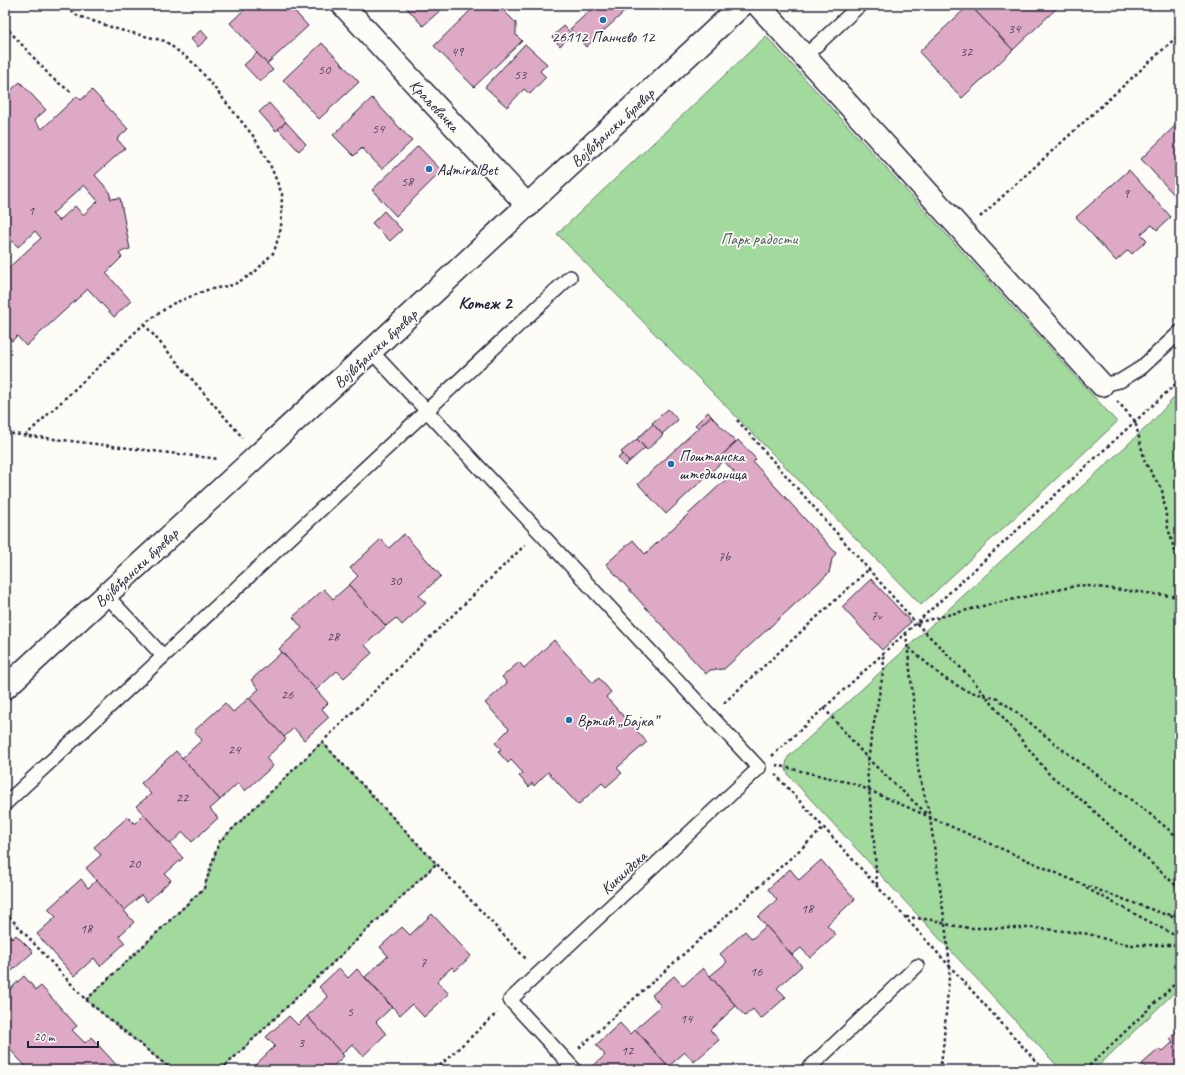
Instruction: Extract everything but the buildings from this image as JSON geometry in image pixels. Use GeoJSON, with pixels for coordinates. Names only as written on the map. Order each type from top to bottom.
{"type":"FeatureCollection","features":[{"type":"Feature","properties":{"kind":"street","name":"Краљевачка"},"geometry":{"type":"LineString","coordinates":[[342,5],[528,206]]}},
{"type":"Feature","properties":{"kind":"street","name":"Војвођански булевар"},"geometry":{"type":"LineString","coordinates":[[5,688],[528,206],[742,5]]}},
{"type":"Feature","properties":{"kind":"street"},"geometry":{"type":"LineString","coordinates":[[758,5],[1102,385]]}},
{"type":"Feature","properties":{"kind":"lane"},"geometry":{"type":"LineString","coordinates":[[805,56],[860,5]]}},
{"type":"Feature","properties":{"kind":"lane"},"geometry":{"type":"LineString","coordinates":[[5,804],[570,278]]}},
{"type":"Feature","properties":{"kind":"lane"},"geometry":{"type":"LineString","coordinates":[[1102,385],[1120,381],[1141,368],[1180,332]]}},
{"type":"Feature","properties":{"kind":"lane"},"geometry":{"type":"LineString","coordinates":[[371,351],[709,716],[762,766]]}},
{"type":"Feature","properties":{"kind":"lane"},"geometry":{"type":"LineString","coordinates":[[106,595],[163,656]]}},
{"type":"Feature","properties":{"kind":"lane","name":"Кикиндска"},"geometry":{"type":"LineString","coordinates":[[510,1000],[762,766]]}},
{"type":"Feature","properties":{"kind":"lane"},"geometry":{"type":"LineString","coordinates":[[807,1070],[917,966]]}},
{"type":"Feature","properties":{"kind":"lane"},"geometry":{"type":"LineString","coordinates":[[510,1000],[575,1070]]}},
{"type":"Feature","properties":{"kind":"path"},"geometry":{"type":"LineString","coordinates":[[25,436],[144,324],[172,304],[207,290],[234,285],[254,272],[274,252],[281,228],[282,194],[271,167],[254,137],[196,65],[164,41],[120,30],[78,16],[62,5]]}},
{"type":"Feature","properties":{"kind":"path"},"geometry":{"type":"LineString","coordinates":[[5,26],[52,78],[70,92]]}},
{"type":"Feature","properties":{"kind":"path"},"geometry":{"type":"LineString","coordinates":[[964,232],[1180,34]]}},
{"type":"Feature","properties":{"kind":"path"},"geometry":{"type":"LineString","coordinates":[[144,324],[254,459]]}},
{"type":"Feature","properties":{"kind":"path"},"geometry":{"type":"LineString","coordinates":[[762,766],[1180,380]]}},
{"type":"Feature","properties":{"kind":"path"},"geometry":{"type":"LineString","coordinates":[[1102,385],[1135,421],[1145,462],[1162,490],[1168,528],[1180,568]]}},
{"type":"Feature","properties":{"kind":"path"},"geometry":{"type":"LineString","coordinates":[[737,420],[916,623],[972,679],[1049,774],[1085,803],[1180,890]]}},
{"type":"Feature","properties":{"kind":"path"},"geometry":{"type":"LineString","coordinates":[[5,433],[254,459]]}},
{"type":"Feature","properties":{"kind":"path"},"geometry":{"type":"LineString","coordinates":[[86,1000],[204,888],[220,842],[538,532]]}},
{"type":"Feature","properties":{"kind":"path"},"geometry":{"type":"LineString","coordinates":[[709,716],[869,569]]}},
{"type":"Feature","properties":{"kind":"path"},"geometry":{"type":"LineString","coordinates":[[916,623],[1080,585],[1180,597]]}},
{"type":"Feature","properties":{"kind":"path"},"geometry":{"type":"LineString","coordinates":[[906,632],[918,769],[930,817],[950,966],[940,1070]]}},
{"type":"Feature","properties":{"kind":"path"},"geometry":{"type":"LineString","coordinates":[[908,648],[944,678],[967,691],[998,699],[1023,717],[1059,747],[1145,810],[1180,839]]}},
{"type":"Feature","properties":{"kind":"path"},"geometry":{"type":"LineString","coordinates":[[877,886],[867,770],[872,731],[884,668],[883,654]]}},
{"type":"Feature","properties":{"kind":"path"},"geometry":{"type":"LineString","coordinates":[[824,708],[868,759],[930,817]]}},
{"type":"Feature","properties":{"kind":"path"},"geometry":{"type":"LineString","coordinates":[[322,742],[539,973]]}},
{"type":"Feature","properties":{"kind":"path"},"geometry":{"type":"LineString","coordinates":[[762,766],[856,784],[1079,884],[1180,938]]}},
{"type":"Feature","properties":{"kind":"path"},"geometry":{"type":"LineString","coordinates":[[762,766],[824,828],[1044,1070]]}},
{"type":"Feature","properties":{"kind":"path"},"geometry":{"type":"LineString","coordinates":[[566,1060],[824,828]]}},
{"type":"Feature","properties":{"kind":"path"},"geometry":{"type":"LineString","coordinates":[[221,1070],[436,864]]}},
{"type":"Feature","properties":{"kind":"path"},"geometry":{"type":"LineString","coordinates":[[1079,884],[1164,914],[1180,918]]}},
{"type":"Feature","properties":{"kind":"path"},"geometry":{"type":"LineString","coordinates":[[5,912],[86,1000],[172,1070]]}},
{"type":"Feature","properties":{"kind":"path"},"geometry":{"type":"LineString","coordinates":[[1164,914],[1180,915]]}},
{"type":"Feature","properties":{"kind":"path"},"geometry":{"type":"LineString","coordinates":[[905,917],[933,920],[945,924],[970,928],[1034,928],[1088,934],[1115,942],[1134,945],[1180,945]]}},
{"type":"Feature","properties":{"kind":"path"},"geometry":{"type":"LineString","coordinates":[[1085,1070],[1180,979]]}},
{"type":"Feature","properties":{"kind":"path"},"geometry":{"type":"LineString","coordinates":[[435,1070],[510,1000]]}},
{"type":"Feature","properties":{"kind":"path"},"geometry":{"type":"LineString","coordinates":[[5,1062],[13,1070]]}},
{"type":"Feature","properties":{"kind":"green space","name":"Парк радости"},"geometry":{"type":"Polygon","coordinates":[[[766,36],[1117,422],[921,605],[557,234],[766,36]]]}},
{"type":"Feature","properties":{"kind":"green space"},"geometry":{"type":"Polygon","coordinates":[[[1180,391],[1180,987],[1094,1070],[1061,1070],[790,777],[786,770],[786,763],[788,757],[1151,423],[1180,391]]]}},
{"type":"Feature","properties":{"kind":"green space"},"geometry":{"type":"Polygon","coordinates":[[[322,742],[436,864],[221,1070],[172,1070],[86,1000],[204,888],[219,842],[322,742]]]}},
{"type":"Feature","properties":{"kind":"place","name":"26112 Панчево 12"},"geometry":{"type":"Point","coordinates":[603,20]}},
{"type":"Feature","properties":{"kind":"place","name":"AdmiralBet"},"geometry":{"type":"Point","coordinates":[429,169]}},
{"type":"Feature","properties":{"kind":"place","name":"Поштанска штедионица"},"geometry":{"type":"Point","coordinates":[671,464]}},
{"type":"Feature","properties":{"kind":"place","name":"Вртић „Бајка”"},"geometry":{"type":"Point","coordinates":[569,720]}},
{"type":"Feature","properties":{"kind":"district","name":"Котеж 2"},"geometry":{"type":"Point","coordinates":[485,303]}}]}
